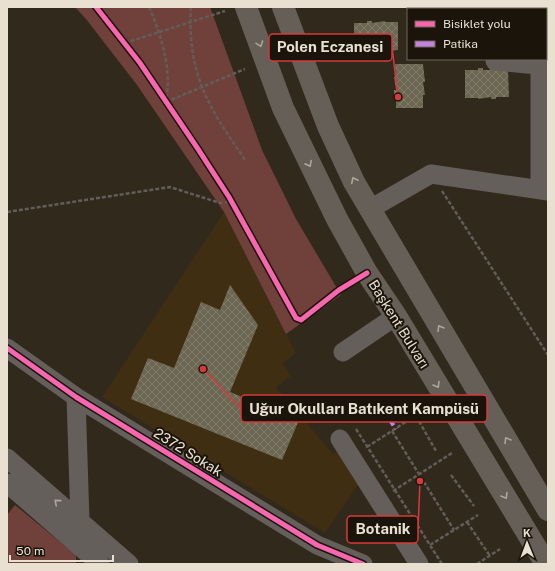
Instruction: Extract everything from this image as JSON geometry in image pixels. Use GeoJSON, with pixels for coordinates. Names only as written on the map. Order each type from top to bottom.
{"type":"FeatureCollection","features":[{"type":"Feature","properties":{"kind":"main road","name":"Başkent Bulvarı"},"geometry":{"type":"LineString","coordinates":[[246,7],[283,108],[305,156],[360,261],[396,316],[546,564]]}},
{"type":"Feature","properties":{"kind":"main road"},"geometry":{"type":"LineString","coordinates":[[283,7],[328,126],[354,182],[548,510]]}},
{"type":"Feature","properties":{"kind":"street"},"geometry":{"type":"LineString","coordinates":[[495,60],[544,65],[540,179],[548,180]]}},
{"type":"Feature","properties":{"kind":"street"},"geometry":{"type":"LineString","coordinates":[[370,209],[431,174],[548,192]]}},
{"type":"Feature","properties":{"kind":"street"},"geometry":{"type":"LineString","coordinates":[[343,352],[396,316]]}},
{"type":"Feature","properties":{"kind":"street","name":"2372 Sokak"},"geometry":{"type":"LineString","coordinates":[[7,348],[76,397],[317,545],[363,564]]}},
{"type":"Feature","properties":{"kind":"street"},"geometry":{"type":"LineString","coordinates":[[76,397],[80,521]]}},
{"type":"Feature","properties":{"kind":"street"},"geometry":{"type":"LineString","coordinates":[[340,439],[419,564]]}},
{"type":"Feature","properties":{"kind":"street"},"geometry":{"type":"LineString","coordinates":[[7,460],[129,564]]}},
{"type":"Feature","properties":{"kind":"street"},"geometry":{"type":"LineString","coordinates":[[7,483],[85,557],[100,564]]}},
{"type":"Feature","properties":{"kind":"path"},"geometry":{"type":"LineString","coordinates":[[149,7],[159,32],[166,58],[169,87],[167,104]]}},
{"type":"Feature","properties":{"kind":"path"},"geometry":{"type":"LineString","coordinates":[[191,7],[190,22],[196,73],[216,118],[246,161]]}},
{"type":"Feature","properties":{"kind":"path"},"geometry":{"type":"LineString","coordinates":[[125,43],[225,11]]}},
{"type":"Feature","properties":{"kind":"path"},"geometry":{"type":"LineString","coordinates":[[121,38],[129,48]]}},
{"type":"Feature","properties":{"kind":"path"},"geometry":{"type":"LineString","coordinates":[[167,104],[201,87],[245,69]]}},
{"type":"Feature","properties":{"kind":"path"},"geometry":{"type":"LineString","coordinates":[[161,96],[167,104]]}},
{"type":"Feature","properties":{"kind":"path"},"geometry":{"type":"LineString","coordinates":[[431,174],[548,355]]}},
{"type":"Feature","properties":{"kind":"path"},"geometry":{"type":"LineString","coordinates":[[8,211],[170,187],[220,203],[232,202]]}},
{"type":"Feature","properties":{"kind":"path"},"geometry":{"type":"LineString","coordinates":[[229,197],[236,210]]}},
{"type":"Feature","properties":{"kind":"path"},"geometry":{"type":"LineString","coordinates":[[367,447],[424,410]]}},
{"type":"Feature","properties":{"kind":"path"},"geometry":{"type":"LineString","coordinates":[[416,416],[436,451]]}},
{"type":"Feature","properties":{"kind":"path"},"geometry":{"type":"LineString","coordinates":[[356,429],[442,564]]}},
{"type":"Feature","properties":{"kind":"path"},"geometry":{"type":"LineString","coordinates":[[392,431],[454,530]]}},
{"type":"Feature","properties":{"kind":"path"},"geometry":{"type":"LineString","coordinates":[[390,493],[452,453]]}},
{"type":"Feature","properties":{"kind":"path"},"geometry":{"type":"LineString","coordinates":[[451,475],[474,506]]}},
{"type":"Feature","properties":{"kind":"path"},"geometry":{"type":"LineString","coordinates":[[430,545],[478,515]]}},
{"type":"Feature","properties":{"kind":"path"},"geometry":{"type":"LineString","coordinates":[[467,522],[490,556]]}},
{"type":"Feature","properties":{"kind":"path"},"geometry":{"type":"LineString","coordinates":[[477,564],[500,549]]}},
{"type":"Feature","properties":{"kind":"shaded area"},"geometry":{"type":"Polygon","coordinates":[[[75,7],[210,7],[262,150],[296,219],[341,295],[286,334],[224,212],[137,85],[75,7]]]}},
{"type":"Feature","properties":{"kind":"shaded area"},"geometry":{"type":"Polygon","coordinates":[[[224,212],[296,353],[282,363],[291,376],[276,387],[333,454],[342,449],[361,480],[325,533],[102,397],[224,212]]]}},
{"type":"Feature","properties":{"kind":"shaded area"},"geometry":{"type":"Polygon","coordinates":[[[15,505],[76,555],[76,564],[7,564],[7,515],[15,505]]]}},
{"type":"Feature","properties":{"kind":"building"},"geometry":{"type":"Polygon","coordinates":[[[367,21],[372,21],[372,23],[385,21],[398,22],[398,50],[380,52],[380,50],[372,50],[372,52],[367,52],[367,50],[354,50],[354,23],[367,23],[367,21]]]}},
{"type":"Feature","properties":{"kind":"building"},"geometry":{"type":"Polygon","coordinates":[[[547,29],[548,29],[547,57],[547,29]]]}},
{"type":"Feature","properties":{"kind":"building"},"geometry":{"type":"Polygon","coordinates":[[[395,64],[423,64],[425,95],[423,95],[423,108],[396,108],[396,95],[394,95],[394,90],[396,90],[394,77],[396,77],[395,64]]]}},
{"type":"Feature","properties":{"kind":"building"},"geometry":{"type":"Polygon","coordinates":[[[478,68],[483,68],[483,70],[490,70],[490,68],[508,70],[509,97],[496,97],[496,99],[491,99],[491,97],[478,99],[465,98],[465,70],[478,70],[478,68]]]}},
{"type":"Feature","properties":{"kind":"building"},"geometry":{"type":"Polygon","coordinates":[[[230,285],[258,325],[230,392],[299,420],[282,460],[131,399],[148,358],[174,368],[201,302],[220,310],[230,285]]]}},
{"type":"Feature","properties":{"kind":"marked path"},"geometry":{"type":"LineString","coordinates":[[378,416],[388,417],[396,429]]}},
{"type":"Feature","properties":{"kind":"cycle path"},"geometry":{"type":"LineString","coordinates":[[96,7],[140,63],[229,197],[296,318],[301,320],[339,290],[367,273]]}},
{"type":"Feature","properties":{"kind":"cycle path"},"geometry":{"type":"LineString","coordinates":[[7,348],[76,397],[317,545],[363,564]]}},
{"type":"Feature","properties":{"kind":"place","name":"Polen Eczanesi"},"geometry":{"type":"Point","coordinates":[398,97]}},
{"type":"Feature","properties":{"kind":"place","name":"Uğur Okulları Batıkent Kampüsü"},"geometry":{"type":"Point","coordinates":[203,369]}},
{"type":"Feature","properties":{"kind":"place","name":"Botanik"},"geometry":{"type":"Point","coordinates":[420,481]}}]}
